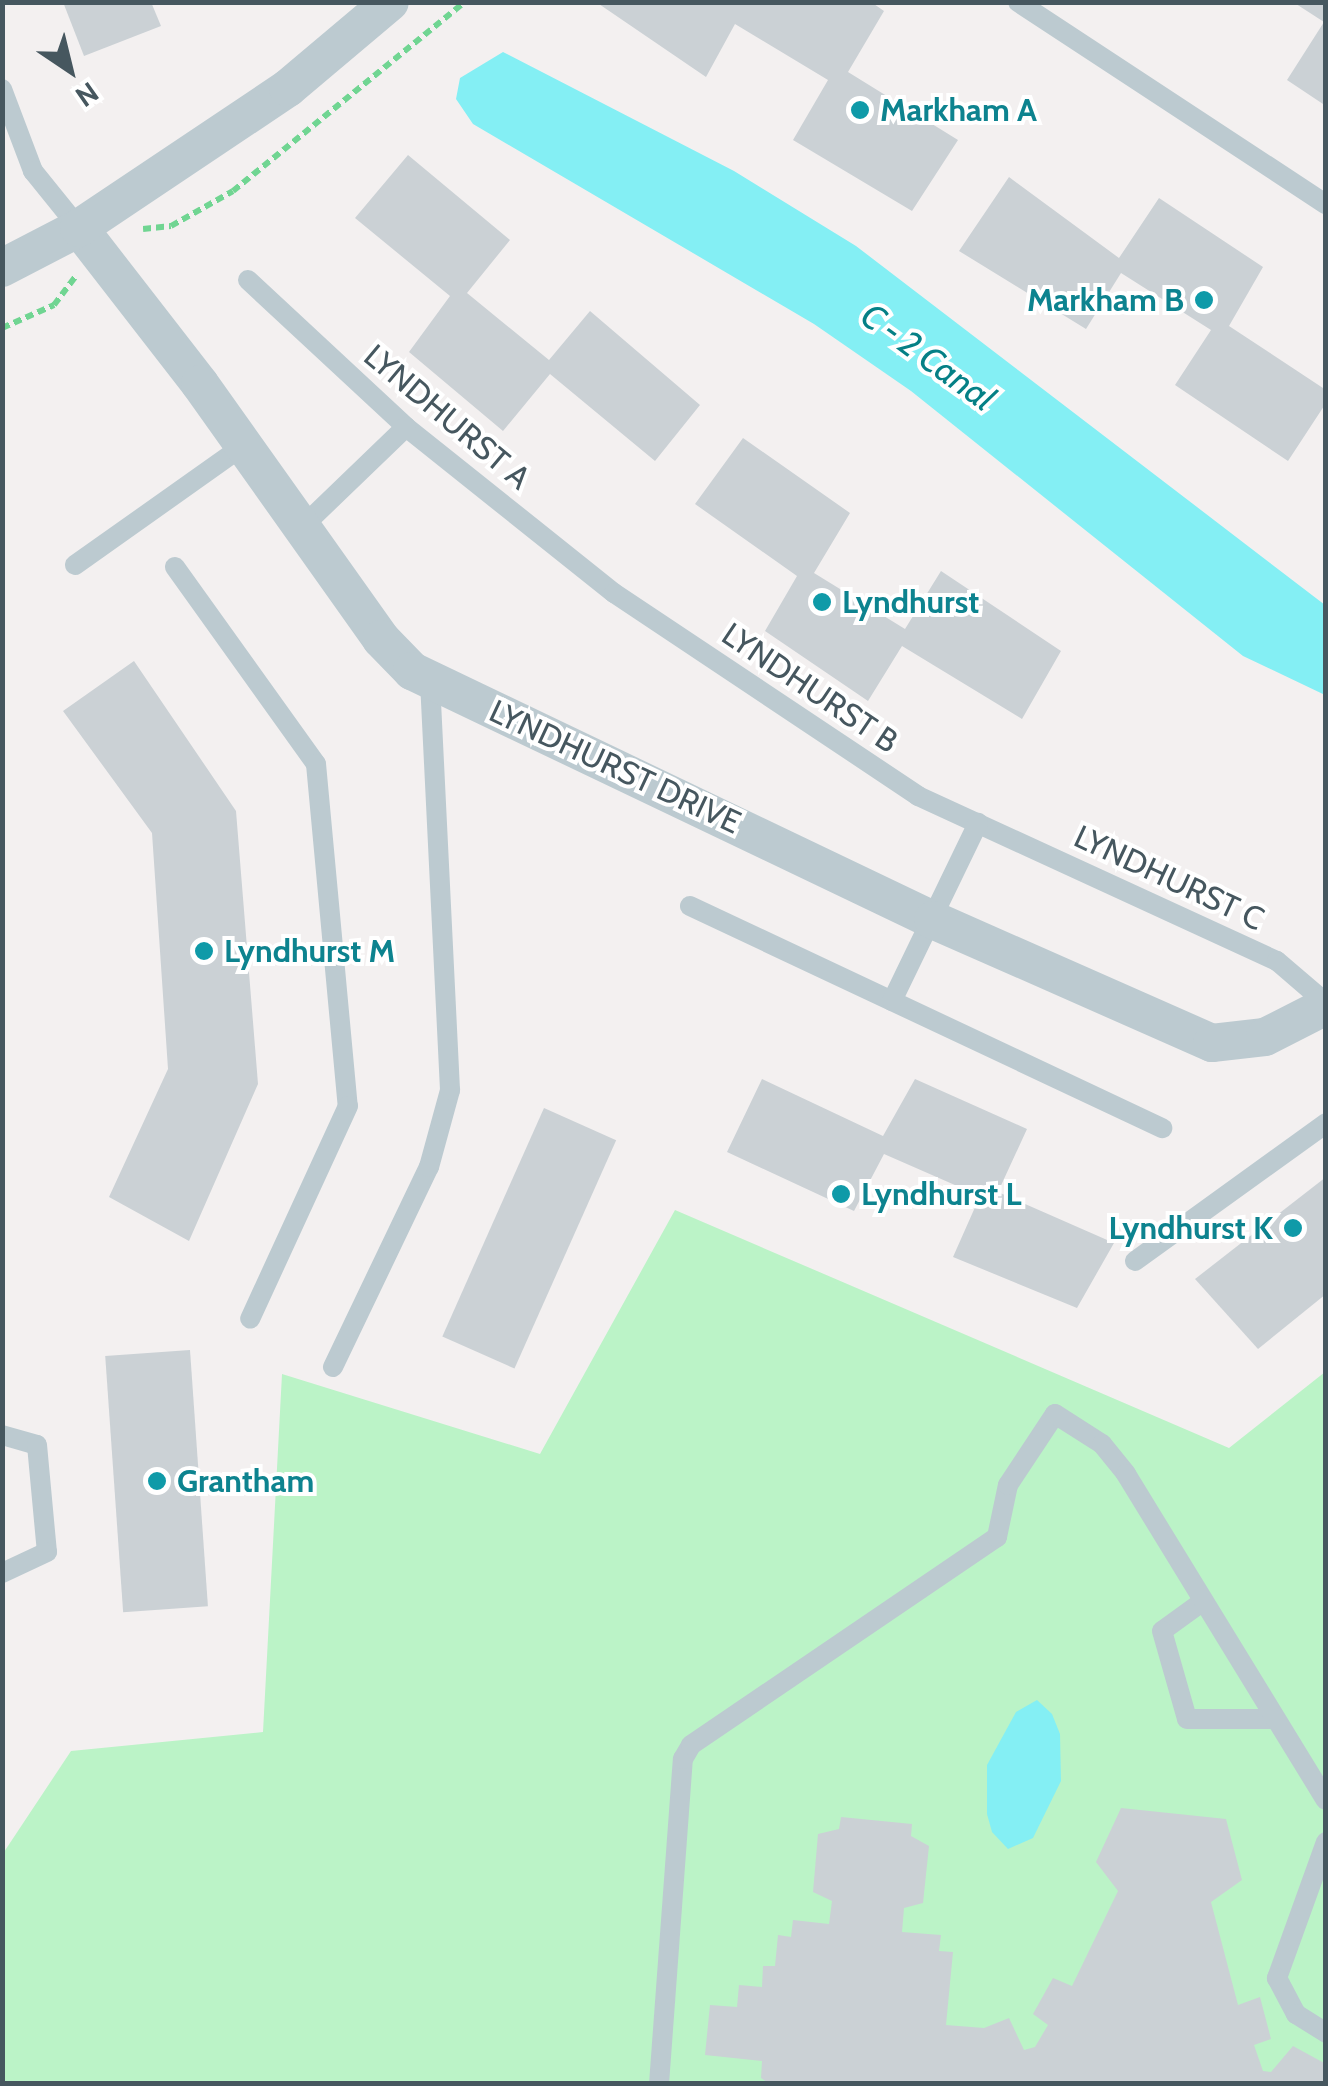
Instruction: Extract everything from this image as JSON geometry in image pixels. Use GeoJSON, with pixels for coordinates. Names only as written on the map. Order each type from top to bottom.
{"type":"FeatureCollection","features":[{"type":"Feature","properties":{"kind":"street"},"geometry":{"type":"LineString","coordinates":[[2,268],[79,228],[288,88],[390,2]]}},
{"type":"Feature","properties":{"kind":"street","name":"LYNDHURST DRIVE"},"geometry":{"type":"LineString","coordinates":[[79,228],[243,446],[395,658],[430,681],[934,920],[1212,1043],[1265,1038],[1326,1005]]}},
{"type":"Feature","properties":{"kind":"lane"},"geometry":{"type":"LineString","coordinates":[[1018,2],[1326,204]]}},
{"type":"Feature","properties":{"kind":"lane"},"geometry":{"type":"LineString","coordinates":[[2,89],[33,171],[79,228]]}},
{"type":"Feature","properties":{"kind":"lane","name":"LYNDHURST A"},"geometry":{"type":"LineString","coordinates":[[248,280],[406,427],[614,593]]}},
{"type":"Feature","properties":{"kind":"lane"},"geometry":{"type":"LineString","coordinates":[[300,529],[406,427]]}},
{"type":"Feature","properties":{"kind":"lane"},"geometry":{"type":"LineString","coordinates":[[75,565],[243,446]]}},
{"type":"Feature","properties":{"kind":"lane"},"geometry":{"type":"LineString","coordinates":[[176,567],[316,764],[348,1106],[250,1320]]}},
{"type":"Feature","properties":{"kind":"lane","name":"LYNDHURST B"},"geometry":{"type":"LineString","coordinates":[[614,593],[918,796],[978,823]]}},
{"type":"Feature","properties":{"kind":"lane"},"geometry":{"type":"LineString","coordinates":[[333,1366],[429,1167],[450,1090],[430,681]]}},
{"type":"Feature","properties":{"kind":"lane"},"geometry":{"type":"LineString","coordinates":[[892,1001],[978,823]]}},
{"type":"Feature","properties":{"kind":"lane","name":"LYNDHURST C"},"geometry":{"type":"LineString","coordinates":[[978,823],[1277,962],[1326,1005]]}},
{"type":"Feature","properties":{"kind":"lane"},"geometry":{"type":"LineString","coordinates":[[690,906],[1162,1128]]}},
{"type":"Feature","properties":{"kind":"lane"},"geometry":{"type":"LineString","coordinates":[[1134,1261],[1326,1124]]}},
{"type":"Feature","properties":{"kind":"lane"},"geometry":{"type":"LineString","coordinates":[[659,2084],[683,1759],[691,1744],[997,1537],[1008,1485],[1055,1414],[1102,1444],[1126,1474],[1326,1800]]}},
{"type":"Feature","properties":{"kind":"lane"},"geometry":{"type":"LineString","coordinates":[[2,1435],[38,1444],[47,1552],[2,1573]]}},
{"type":"Feature","properties":{"kind":"lane"},"geometry":{"type":"LineString","coordinates":[[1202,1602],[1162,1630],[1187,1719],[1274,1719]]}},
{"type":"Feature","properties":{"kind":"lane"},"geometry":{"type":"LineString","coordinates":[[1326,1842],[1278,1978],[1296,2014],[1326,2033]]}},
{"type":"Feature","properties":{"kind":"path"},"geometry":{"type":"LineString","coordinates":[[137,230],[171,226],[234,191],[465,2]]}},
{"type":"Feature","properties":{"kind":"path"},"geometry":{"type":"LineString","coordinates":[[2,328],[54,305],[80,272]]}},
{"type":"Feature","properties":{"kind":"green space"},"geometry":{"type":"Polygon","coordinates":[[[675,1210],[1229,1448],[1325,1372],[1325,2083],[3,2083],[2,1855],[71,1751],[263,1732],[282,1374],[540,1454],[675,1210]]]}},
{"type":"Feature","properties":{"kind":"water","name":"C - 2 Canal"},"geometry":{"type":"Polygon","coordinates":[[[503,52],[734,171],[856,246],[1325,605],[1325,695],[1243,656],[911,391],[814,324],[473,124],[456,99],[460,78],[503,52]]]}},
{"type":"Feature","properties":{"kind":"water"},"geometry":{"type":"Polygon","coordinates":[[[1037,1700],[1052,1714],[1060,1734],[1061,1781],[1033,1838],[1008,1849],[992,1832],[987,1814],[987,1765],[1016,1712],[1037,1700]]]}},
{"type":"Feature","properties":{"kind":"building"},"geometry":{"type":"Polygon","coordinates":[[[63,2],[151,2],[161,26],[84,56],[63,2]]]}},
{"type":"Feature","properties":{"kind":"building","name":"Markham A"},"geometry":{"type":"Polygon","coordinates":[[[596,2],[871,2],[884,11],[848,72],[958,140],[912,211],[793,140],[828,80],[735,24],[706,77],[596,2]]]}},
{"type":"Feature","properties":{"kind":"building"},"geometry":{"type":"Polygon","coordinates":[[[1293,2],[1326,2],[1326,106],[1287,80],[1324,22],[1293,2]]]}},
{"type":"Feature","properties":{"kind":"building"},"geometry":{"type":"Polygon","coordinates":[[[408,155],[510,240],[467,293],[549,360],[590,311],[700,405],[655,461],[550,374],[503,431],[409,352],[450,296],[355,218],[408,155]]]}},
{"type":"Feature","properties":{"kind":"building","name":"Markham B"},"geometry":{"type":"Polygon","coordinates":[[[1009,177],[1119,258],[1159,198],[1263,267],[1229,326],[1326,390],[1326,403],[1288,461],[1175,385],[1211,330],[1121,273],[1086,329],[959,251],[1009,177]]]}},
{"type":"Feature","properties":{"kind":"building","name":"Lyndhurst"},"geometry":{"type":"Polygon","coordinates":[[[743,438],[850,513],[814,573],[905,629],[941,571],[1061,651],[1022,719],[902,646],[868,701],[765,631],[797,576],[695,504],[743,438]]]}},
{"type":"Feature","properties":{"kind":"building","name":"Lyndhurst M"},"geometry":{"type":"Polygon","coordinates":[[[134,661],[236,811],[258,1084],[189,1241],[109,1197],[168,1069],[152,833],[63,711],[134,661]]]}},
{"type":"Feature","properties":{"kind":"building","name":"Lyndhurst L"},"geometry":{"type":"Polygon","coordinates":[[[762,1079],[883,1136],[915,1079],[1027,1129],[998,1192],[1114,1243],[1077,1308],[953,1257],[980,1196],[884,1154],[854,1211],[727,1152],[762,1079]]]}},
{"type":"Feature","properties":{"kind":"building"},"geometry":{"type":"Polygon","coordinates":[[[544,1108],[616,1140],[514,1369],[442,1336],[544,1108]]]}},
{"type":"Feature","properties":{"kind":"building","name":"Lyndhurst K"},"geometry":{"type":"Polygon","coordinates":[[[1326,1177],[1326,1294],[1258,1349],[1195,1279],[1326,1177]]]}},
{"type":"Feature","properties":{"kind":"building","name":"Grantham"},"geometry":{"type":"Polygon","coordinates":[[[190,1350],[208,1606],[123,1612],[105,1356],[190,1350]]]}},
{"type":"Feature","properties":{"kind":"building"},"geometry":{"type":"Polygon","coordinates":[[[1121,1808],[1226,1819],[1242,1880],[1211,1902],[1238,2005],[1260,1997],[1271,2039],[1254,2045],[1263,2071],[1271,2072],[1293,2046],[1326,2064],[1326,2084],[770,2084],[761,2078],[762,2061],[705,2055],[710,2005],[737,2007],[739,1985],[762,1987],[763,1966],[775,1966],[778,1935],[791,1937],[793,1920],[829,1924],[832,1901],[813,1892],[818,1834],[839,1829],[841,1817],[912,1824],[911,1836],[929,1846],[923,1903],[904,1908],[902,1932],[941,1935],[939,1951],[953,1952],[946,2025],[984,2028],[1009,2018],[1024,2050],[1035,2047],[1048,2025],[1033,2014],[1053,1978],[1072,1986],[1118,1891],[1096,1862],[1121,1808]]]}},
{"type":"Feature","properties":{"kind":"place","name":"Markham A"},"geometry":{"type":"Point","coordinates":[860,110]}},
{"type":"Feature","properties":{"kind":"place","name":"Markham B"},"geometry":{"type":"Point","coordinates":[1204,300]}},
{"type":"Feature","properties":{"kind":"place","name":"Lyndhurst"},"geometry":{"type":"Point","coordinates":[822,602]}},
{"type":"Feature","properties":{"kind":"place","name":"Lyndhurst M"},"geometry":{"type":"Point","coordinates":[204,951]}},
{"type":"Feature","properties":{"kind":"place","name":"Lyndhurst L"},"geometry":{"type":"Point","coordinates":[841,1194]}},
{"type":"Feature","properties":{"kind":"place","name":"Lyndhurst K"},"geometry":{"type":"Point","coordinates":[1293,1228]}},
{"type":"Feature","properties":{"kind":"place","name":"Grantham"},"geometry":{"type":"Point","coordinates":[157,1481]}}]}
